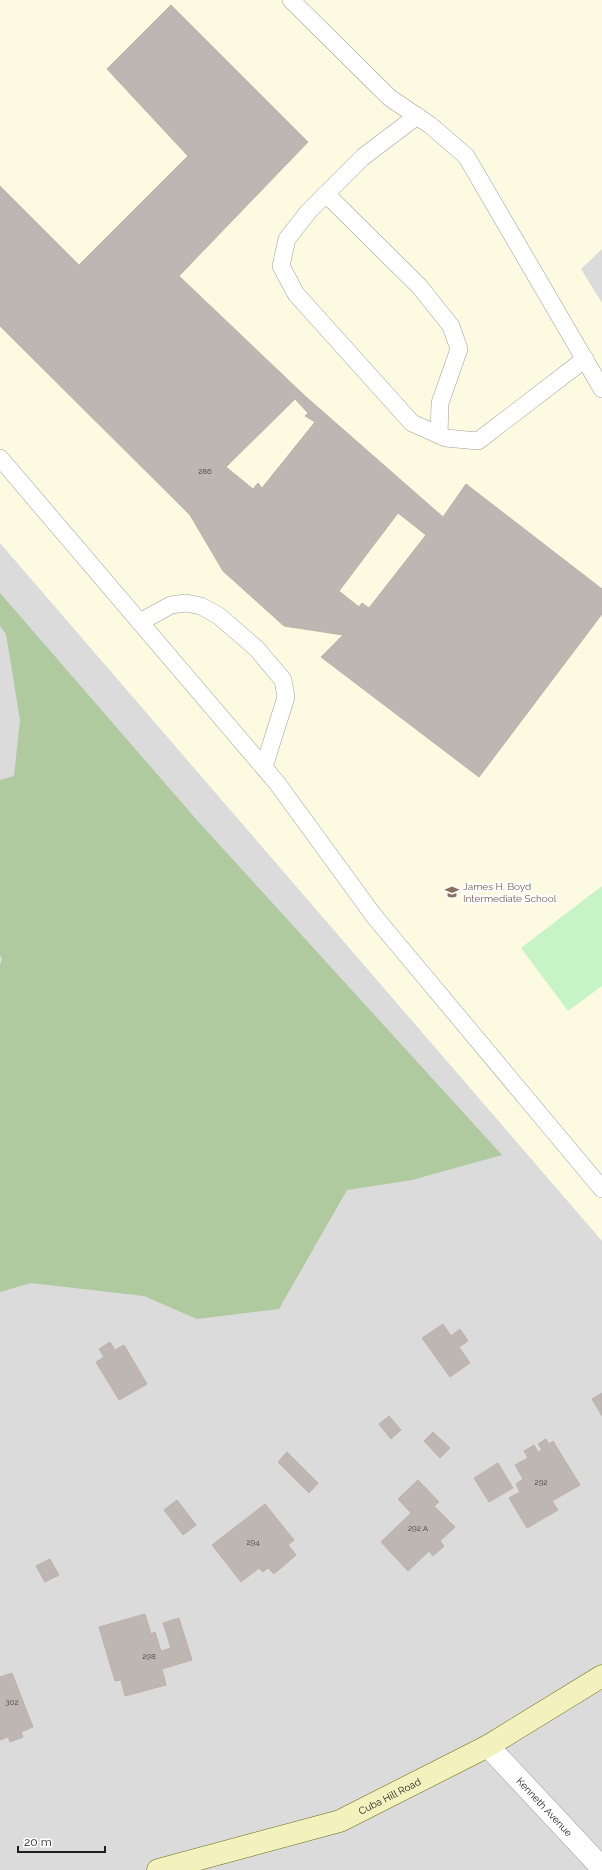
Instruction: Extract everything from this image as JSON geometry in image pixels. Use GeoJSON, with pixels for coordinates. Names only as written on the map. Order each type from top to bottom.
{"type":"FeatureCollection","features":[{"type":"Feature","properties":{"kind":"main road","name":"Cuba Hill Road"},"geometry":{"type":"LineString","coordinates":[[158,1870],[340,1821],[488,1746],[602,1676]]}},
{"type":"Feature","properties":{"kind":"street","name":"Kenneth Avenue"},"geometry":{"type":"LineString","coordinates":[[488,1746],[602,1868]]}},
{"type":"Feature","properties":{"kind":"lane"},"geometry":{"type":"LineString","coordinates":[[291,0],[390,98],[430,124],[466,156],[602,389]]}},
{"type":"Feature","properties":{"kind":"lane"},"geometry":{"type":"LineString","coordinates":[[417,116],[363,157],[308,212],[287,239],[281,266],[296,294],[412,423],[446,438],[478,441],[584,358]]}},
{"type":"Feature","properties":{"kind":"lane"},"geometry":{"type":"LineString","coordinates":[[326,194],[419,286],[451,326],[459,349],[440,403],[439,435]]}},
{"type":"Feature","properties":{"kind":"lane"},"geometry":{"type":"LineString","coordinates":[[0,458],[264,767],[374,916],[602,1189]]}},
{"type":"Feature","properties":{"kind":"lane"},"geometry":{"type":"LineString","coordinates":[[140,622],[171,604],[186,603],[201,606],[219,616],[257,649],[283,680],[286,696],[264,767]]}},
{"type":"Feature","properties":{"kind":"shaded area"},"geometry":{"type":"Polygon","coordinates":[[[0,0],[602,0],[602,1870],[0,1870],[0,0]]]}},
{"type":"Feature","properties":{"kind":"shaded area","name":"James H. Boyd Intermediate School"},"geometry":{"type":"Polygon","coordinates":[[[0,0],[602,0],[602,249],[581,269],[602,303],[602,1241],[0,543],[0,0]]]}},
{"type":"Feature","properties":{"kind":"green space"},"geometry":{"type":"Polygon","coordinates":[[[0,593],[196,819],[502,1155],[412,1180],[347,1190],[279,1309],[197,1319],[144,1296],[31,1283],[0,1292],[0,965],[2,959],[0,955],[0,780],[14,776],[20,720],[6,634],[0,626],[0,593]]]}},
{"type":"Feature","properties":{"kind":"green space"},"geometry":{"type":"Polygon","coordinates":[[[602,886],[602,986],[568,1011],[521,948],[602,886]]]}},
{"type":"Feature","properties":{"kind":"building"},"geometry":{"type":"Polygon","coordinates":[[[171,5],[308,142],[179,276],[305,396],[443,517],[466,484],[602,589],[602,614],[479,777],[321,657],[343,635],[284,626],[223,571],[190,515],[0,326],[0,186],[79,265],[188,156],[107,69],[171,5]],[[295,399],[226,467],[253,489],[258,483],[262,488],[315,422],[305,416],[308,413],[295,399]],[[398,513],[339,591],[359,607],[362,603],[369,608],[426,535],[398,513]]]}},
{"type":"Feature","properties":{"kind":"building"},"geometry":{"type":"Polygon","coordinates":[[[443,1324],[451,1336],[460,1329],[468,1341],[459,1347],[470,1363],[450,1377],[422,1338],[443,1324]]]}},
{"type":"Feature","properties":{"kind":"building"},"geometry":{"type":"Polygon","coordinates":[[[110,1342],[115,1350],[124,1345],[147,1384],[119,1400],[96,1362],[104,1357],[99,1349],[110,1342]]]}},
{"type":"Feature","properties":{"kind":"building"},"geometry":{"type":"Polygon","coordinates":[[[602,1393],[602,1416],[592,1399],[602,1393]]]}},
{"type":"Feature","properties":{"kind":"building"},"geometry":{"type":"Polygon","coordinates":[[[389,1416],[401,1430],[391,1439],[379,1424],[389,1416]]]}},
{"type":"Feature","properties":{"kind":"building"},"geometry":{"type":"Polygon","coordinates":[[[433,1432],[450,1448],[440,1458],[424,1441],[433,1432]]]}},
{"type":"Feature","properties":{"kind":"building"},"geometry":{"type":"Polygon","coordinates":[[[546,1439],[549,1444],[553,1441],[580,1485],[552,1501],[558,1510],[527,1528],[509,1498],[520,1492],[516,1484],[523,1479],[515,1465],[528,1458],[524,1451],[534,1445],[538,1452],[542,1450],[538,1444],[546,1439]]]}},
{"type":"Feature","properties":{"kind":"building"},"geometry":{"type":"Polygon","coordinates":[[[287,1452],[318,1483],[309,1493],[278,1462],[287,1452]]]}},
{"type":"Feature","properties":{"kind":"building"},"geometry":{"type":"Polygon","coordinates":[[[498,1463],[513,1488],[489,1502],[474,1478],[498,1463]]]}},
{"type":"Feature","properties":{"kind":"building"},"geometry":{"type":"Polygon","coordinates":[[[418,1480],[439,1502],[434,1506],[455,1527],[440,1541],[444,1546],[433,1556],[429,1551],[408,1571],[381,1542],[411,1513],[398,1499],[418,1480]]]}},
{"type":"Feature","properties":{"kind":"building"},"geometry":{"type":"Polygon","coordinates":[[[177,1500],[196,1525],[183,1535],[164,1510],[177,1500]]]}},
{"type":"Feature","properties":{"kind":"building"},"geometry":{"type":"Polygon","coordinates":[[[265,1504],[294,1540],[288,1545],[296,1555],[274,1574],[268,1568],[263,1572],[259,1568],[241,1582],[212,1545],[265,1504]]]}},
{"type":"Feature","properties":{"kind":"building"},"geometry":{"type":"Polygon","coordinates":[[[50,1559],[59,1575],[45,1582],[36,1566],[50,1559]]]}},
{"type":"Feature","properties":{"kind":"building"},"geometry":{"type":"Polygon","coordinates":[[[145,1614],[151,1634],[155,1632],[161,1651],[171,1648],[163,1623],[179,1618],[192,1660],[162,1669],[166,1685],[125,1696],[121,1680],[115,1681],[99,1627],[145,1614]]]}},
{"type":"Feature","properties":{"kind":"building"},"geometry":{"type":"Polygon","coordinates":[[[12,1673],[33,1727],[21,1732],[23,1737],[10,1742],[8,1737],[0,1740],[0,1677],[12,1673]]]}},
{"type":"Feature","properties":{"kind":"place","name":"James H. Boyd Intermediate School"},"geometry":{"type":"Point","coordinates":[452,892]}}]}
